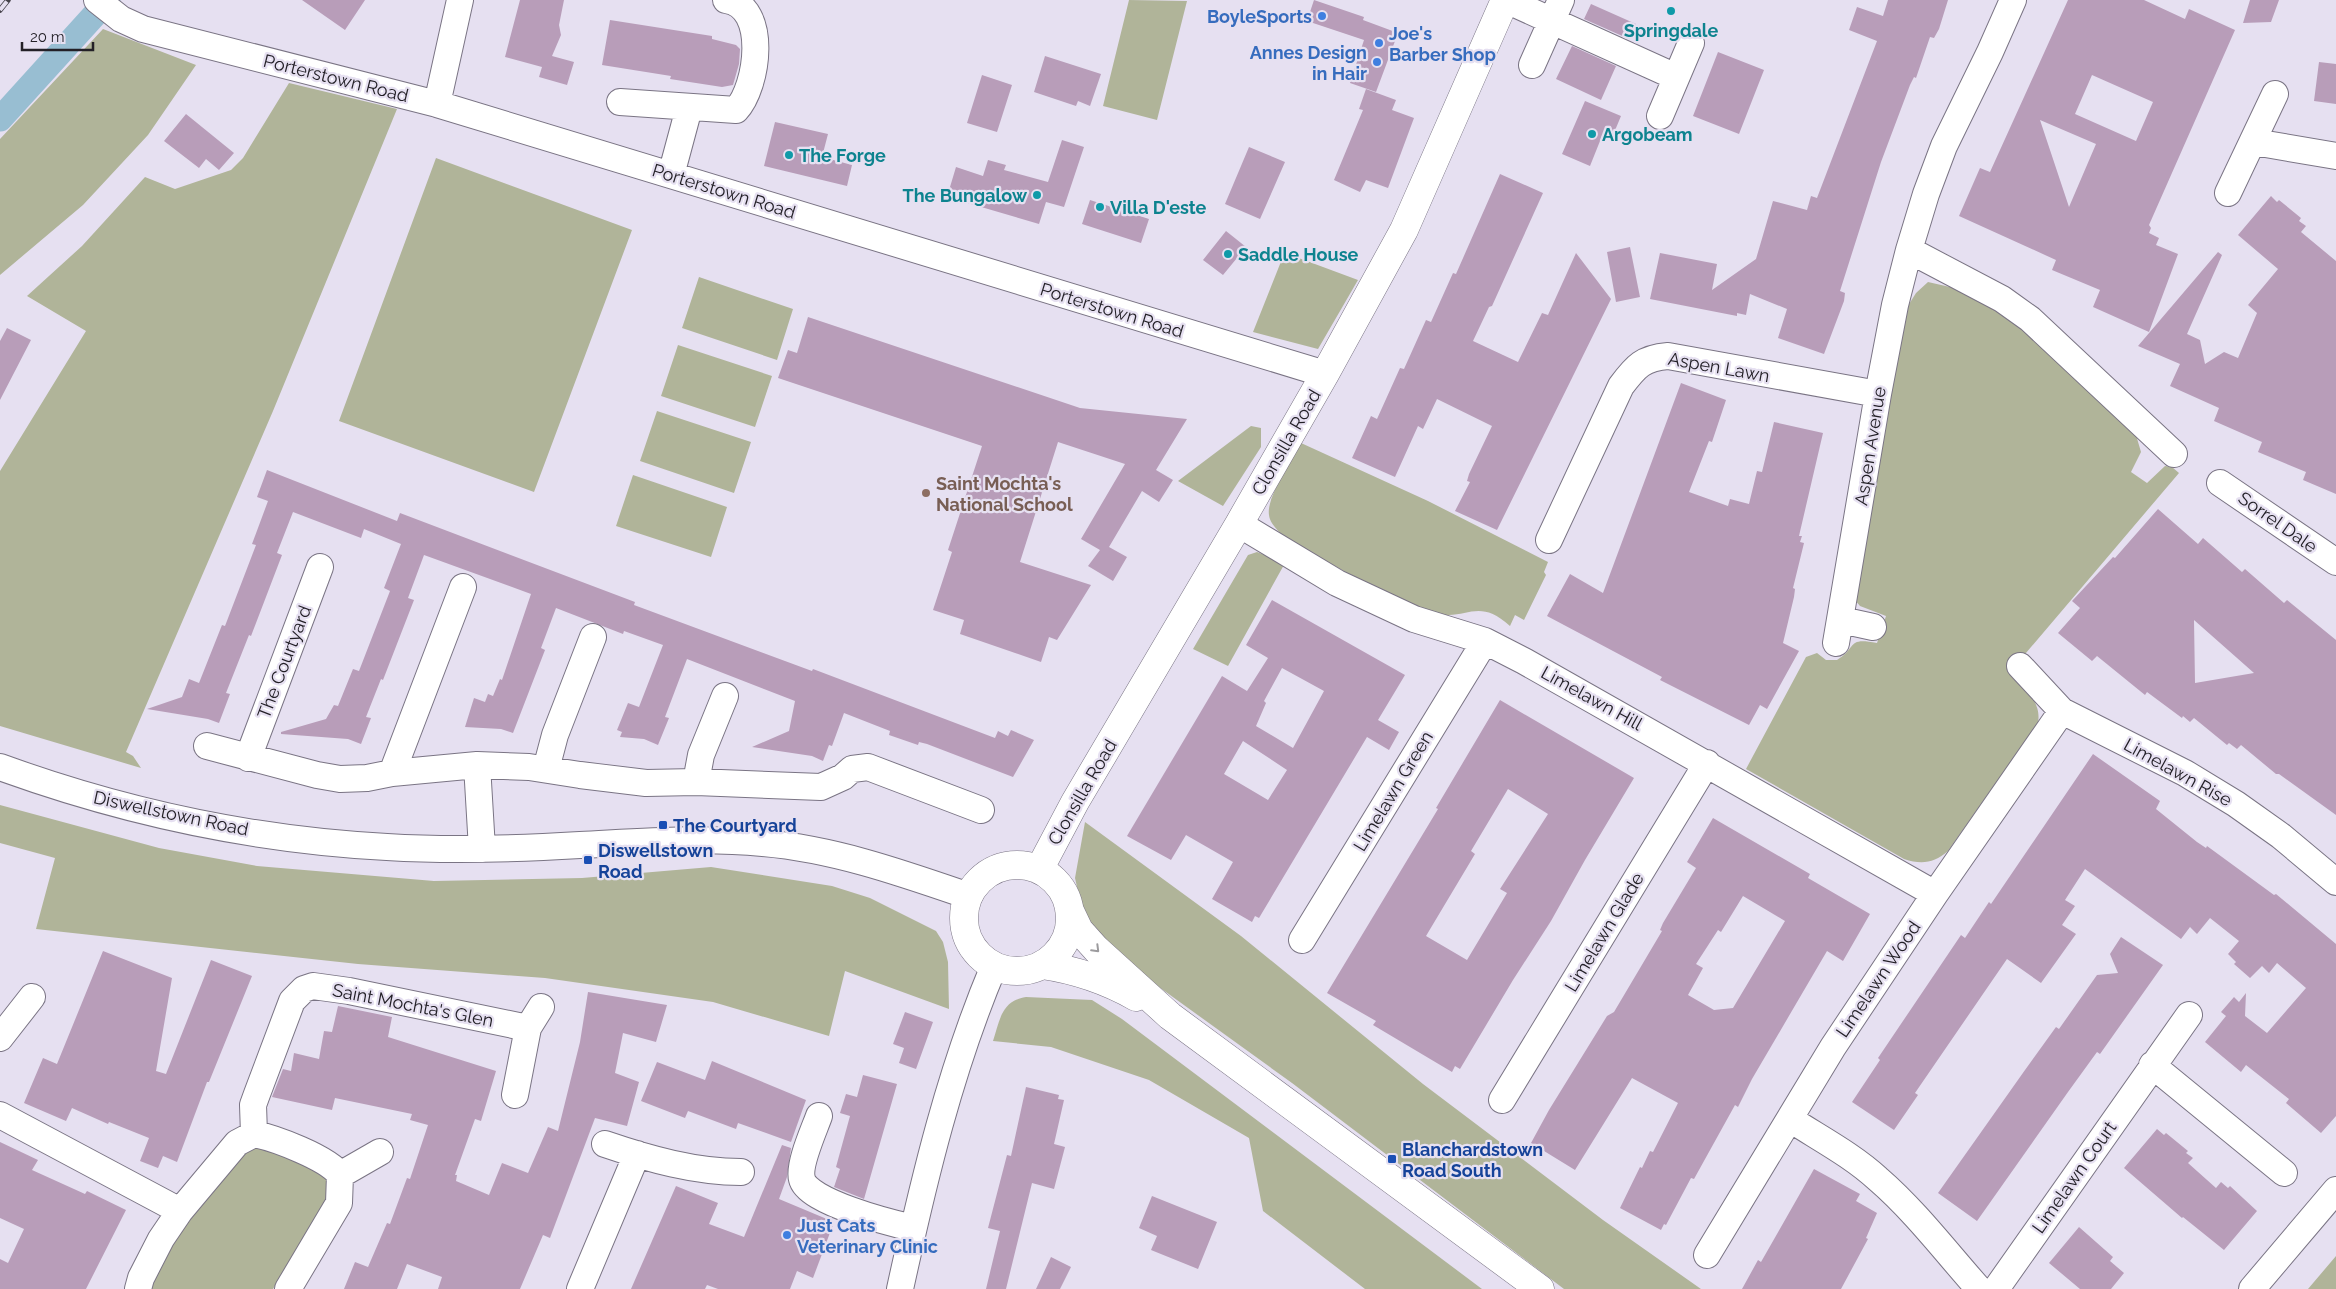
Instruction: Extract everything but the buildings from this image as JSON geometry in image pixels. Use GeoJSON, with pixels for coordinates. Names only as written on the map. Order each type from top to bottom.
{"type":"FeatureCollection","features":[{"type":"Feature","properties":{"kind":"main road","name":"Clonsilla Road"},"geometry":{"type":"LineString","coordinates":[[1040,870],[1075,802],[1239,524],[1325,374],[1404,230],[1505,0]]}},
{"type":"Feature","properties":{"kind":"main road"},"geometry":{"type":"LineString","coordinates":[[1069,909],[1070,926],[1064,942],[1055,955],[1042,965],[1026,971],[1010,971],[994,966],[980,957],[970,944],[965,928],[964,912],[969,896],[978,882],[991,872],[1007,866],[1023,865],[1040,870],[1054,879],[1064,893],[1069,909],[1080,930],[1095,948],[1170,1016],[1540,1289]]}},
{"type":"Feature","properties":{"kind":"main road"},"geometry":{"type":"LineString","coordinates":[[1042,965],[1070,969],[1092,976],[1124,990],[1170,1016]]}},
{"type":"Feature","properties":{"kind":"street","name":"Porterstown Road"},"geometry":{"type":"LineString","coordinates":[[97,0],[121,19],[143,29],[437,104],[1325,374]]}},
{"type":"Feature","properties":{"kind":"street"},"geometry":{"type":"LineString","coordinates":[[437,104],[460,0]]}},
{"type":"Feature","properties":{"kind":"street"},"geometry":{"type":"LineString","coordinates":[[620,102],[736,110],[745,101],[754,72],[754,27],[747,11],[735,1],[726,0]]}},
{"type":"Feature","properties":{"kind":"street"},"geometry":{"type":"LineString","coordinates":[[1505,0],[1556,10],[1676,78]]}},
{"type":"Feature","properties":{"kind":"street","name":"Aspen Avenue"},"geometry":{"type":"LineString","coordinates":[[1873,627],[1839,632],[1878,394],[1895,305],[1926,194],[1944,146],[2013,0]]}},
{"type":"Feature","properties":{"kind":"street"},"geometry":{"type":"LineString","coordinates":[[1532,65],[1556,10]]}},
{"type":"Feature","properties":{"kind":"street"},"geometry":{"type":"LineString","coordinates":[[1660,116],[1691,43]]}},
{"type":"Feature","properties":{"kind":"street"},"geometry":{"type":"LineString","coordinates":[[2228,193],[2254,142],[2275,94]]}},
{"type":"Feature","properties":{"kind":"street"},"geometry":{"type":"LineString","coordinates":[[671,175],[689,108]]}},
{"type":"Feature","properties":{"kind":"street"},"geometry":{"type":"LineString","coordinates":[[2254,142],[2336,156]]}},
{"type":"Feature","properties":{"kind":"street"},"geometry":{"type":"LineString","coordinates":[[1909,250],[2002,299],[2030,319],[2174,454]]}},
{"type":"Feature","properties":{"kind":"street","name":"Aspen Lawn"},"geometry":{"type":"LineString","coordinates":[[1548,540],[1621,386],[1635,368],[1653,357],[1668,356],[1878,394]]}},
{"type":"Feature","properties":{"kind":"street","name":"Sorrel Dale"},"geometry":{"type":"LineString","coordinates":[[2220,482],[2336,562]]}},
{"type":"Feature","properties":{"kind":"street","name":"Limelawn Hill"},"geometry":{"type":"LineString","coordinates":[[1239,524],[1337,583],[1414,619],[1484,641],[1542,670],[1935,894]]}},
{"type":"Feature","properties":{"kind":"street","name":"The Courtyard"},"geometry":{"type":"LineString","coordinates":[[248,758],[320,566]]}},
{"type":"Feature","properties":{"kind":"street"},"geometry":{"type":"LineString","coordinates":[[392,773],[463,587]]}},
{"type":"Feature","properties":{"kind":"street"},"geometry":{"type":"LineString","coordinates":[[546,769],[555,735],[593,637]]}},
{"type":"Feature","properties":{"kind":"street","name":"Limelawn Green"},"geometry":{"type":"LineString","coordinates":[[1302,940],[1484,641]]}},
{"type":"Feature","properties":{"kind":"street","name":"Limelawn Rise"},"geometry":{"type":"LineString","coordinates":[[2020,666],[2062,711],[2185,774],[2236,804],[2281,836],[2336,882]]}},
{"type":"Feature","properties":{"kind":"street"},"geometry":{"type":"LineString","coordinates":[[696,782],[701,755],[724,696]]}},
{"type":"Feature","properties":{"kind":"street","name":"Limelawn Wood"},"geometry":{"type":"LineString","coordinates":[[1707,1255],[1833,1047],[1935,894],[2062,711]]}},
{"type":"Feature","properties":{"kind":"street"},"geometry":{"type":"LineString","coordinates":[[207,746],[248,758],[340,779],[367,778],[392,773],[477,764],[546,769],[580,776],[646,783],[696,782],[821,787],[843,777],[852,770],[868,767],[981,810]]}},
{"type":"Feature","properties":{"kind":"street","name":"Limelawn Glade"},"geometry":{"type":"LineString","coordinates":[[1502,1100],[1707,763]]}},
{"type":"Feature","properties":{"kind":"street"},"geometry":{"type":"LineString","coordinates":[[477,764],[482,848]]}},
{"type":"Feature","properties":{"kind":"street","name":"Diswellstown Road"},"geometry":{"type":"LineString","coordinates":[[0,767],[124,806],[203,824],[324,841],[387,847],[482,848],[676,839],[764,843],[853,859],[969,896]]}},
{"type":"Feature","properties":{"kind":"street"},"geometry":{"type":"LineString","coordinates":[[900,1289],[913,1228],[949,1088],[974,1012],[994,966]]}},
{"type":"Feature","properties":{"kind":"street","name":"Saint Mochta's Glen"},"geometry":{"type":"LineString","coordinates":[[254,1134],[253,1104],[292,1001],[304,988],[313,986],[534,1018],[515,1095]]}},
{"type":"Feature","properties":{"kind":"street"},"geometry":{"type":"LineString","coordinates":[[0,1038],[32,997]]}},
{"type":"Feature","properties":{"kind":"street","name":"Limelawn Court"},"geometry":{"type":"LineString","coordinates":[[1996,1289],[2152,1065],[2190,1015]]}},
{"type":"Feature","properties":{"kind":"street"},"geometry":{"type":"LineString","coordinates":[[2152,1065],[2284,1173]]}},
{"type":"Feature","properties":{"kind":"street"},"geometry":{"type":"LineString","coordinates":[[0,1115],[180,1211]]}},
{"type":"Feature","properties":{"kind":"street"},"geometry":{"type":"LineString","coordinates":[[819,1116],[804,1162],[801,1179],[806,1188],[825,1200],[884,1222],[913,1228]]}},
{"type":"Feature","properties":{"kind":"street"},"geometry":{"type":"LineString","coordinates":[[1790,1119],[1877,1178],[1894,1193],[1979,1289]]}},
{"type":"Feature","properties":{"kind":"street"},"geometry":{"type":"LineString","coordinates":[[138,1289],[141,1278],[161,1240],[180,1211],[236,1143],[254,1134],[271,1138],[330,1164],[340,1175],[339,1203],[288,1289]]}},
{"type":"Feature","properties":{"kind":"street"},"geometry":{"type":"LineString","coordinates":[[605,1144],[702,1170],[741,1172]]}},
{"type":"Feature","properties":{"kind":"street"},"geometry":{"type":"LineString","coordinates":[[340,1175],[380,1152]]}},
{"type":"Feature","properties":{"kind":"street"},"geometry":{"type":"LineString","coordinates":[[580,1289],[637,1154]]}},
{"type":"Feature","properties":{"kind":"street"},"geometry":{"type":"LineString","coordinates":[[2252,1289],[2336,1190]]}},
{"type":"Feature","properties":{"kind":"green space"},"geometry":{"type":"Polygon","coordinates":[[[1129,0],[1187,1],[1157,120],[1103,106],[1129,0]]]}},
{"type":"Feature","properties":{"kind":"green space"},"geometry":{"type":"Polygon","coordinates":[[[103,29],[196,65],[148,135],[83,205],[0,275],[0,139],[103,29]]]}},
{"type":"Feature","properties":{"kind":"green space"},"geometry":{"type":"Polygon","coordinates":[[[289,83],[397,109],[273,411],[126,752],[133,756],[141,768],[0,726],[0,471],[86,331],[27,296],[82,246],[145,177],[175,189],[231,170],[243,158],[289,83]]]}},
{"type":"Feature","properties":{"kind":"green space"},"geometry":{"type":"Polygon","coordinates":[[[436,158],[632,230],[534,492],[339,421],[436,158]]]}},
{"type":"Feature","properties":{"kind":"green space"},"geometry":{"type":"Polygon","coordinates":[[[1288,254],[1358,280],[1318,349],[1253,332],[1282,259],[1288,254]]]}},
{"type":"Feature","properties":{"kind":"green space"},"geometry":{"type":"Polygon","coordinates":[[[699,277],[793,309],[777,360],[682,328],[699,277]]]}},
{"type":"Feature","properties":{"kind":"green space"},"geometry":{"type":"Polygon","coordinates":[[[1928,282],[1963,290],[2018,323],[2136,435],[2141,452],[2131,472],[2147,483],[2165,466],[2172,467],[2179,473],[2009,673],[2034,701],[2037,708],[2038,723],[1948,851],[1928,862],[1916,862],[1904,859],[1746,769],[1806,657],[1817,653],[1826,660],[1837,660],[1856,642],[1867,641],[1877,643],[1886,616],[1860,606],[1854,599],[1906,309],[1916,293],[1928,282]]]}},
{"type":"Feature","properties":{"kind":"green space"},"geometry":{"type":"Polygon","coordinates":[[[678,345],[772,376],[755,427],[661,396],[678,345]]]}},
{"type":"Feature","properties":{"kind":"green space"},"geometry":{"type":"Polygon","coordinates":[[[657,411],[751,442],[734,493],[640,461],[657,411]]]}},
{"type":"Feature","properties":{"kind":"green space"},"geometry":{"type":"Polygon","coordinates":[[[1251,426],[1261,428],[1261,447],[1223,506],[1178,481],[1251,426]]]}},
{"type":"Feature","properties":{"kind":"green space"},"geometry":{"type":"Polygon","coordinates":[[[1301,443],[1428,501],[1548,562],[1544,572],[1546,575],[1524,620],[1515,615],[1510,626],[1499,617],[1480,611],[1455,615],[1435,613],[1378,589],[1284,537],[1271,521],[1269,507],[1281,478],[1301,443]]]}},
{"type":"Feature","properties":{"kind":"green space"},"geometry":{"type":"Polygon","coordinates":[[[633,475],[727,507],[711,557],[616,526],[633,475]]]}},
{"type":"Feature","properties":{"kind":"green space"},"geometry":{"type":"Polygon","coordinates":[[[1257,552],[1285,563],[1228,666],[1193,649],[1248,555],[1257,552]]]}},
{"type":"Feature","properties":{"kind":"green space"},"geometry":{"type":"Polygon","coordinates":[[[0,805],[159,848],[257,866],[434,881],[582,878],[711,867],[832,886],[870,898],[936,931],[943,942],[948,962],[949,1009],[845,971],[829,1036],[713,1002],[545,978],[358,964],[36,929],[55,858],[0,843],[0,805]]]}},
{"type":"Feature","properties":{"kind":"green space"},"geometry":{"type":"Polygon","coordinates":[[[1085,822],[1241,936],[1423,1084],[1603,1220],[1701,1289],[1564,1289],[1292,1083],[1134,969],[1084,918],[1075,878],[1085,822]]]}},
{"type":"Feature","properties":{"kind":"green space"},"geometry":{"type":"Polygon","coordinates":[[[1026,997],[1092,1000],[1122,1019],[1482,1289],[1365,1289],[1263,1211],[1249,1138],[1149,1080],[1051,1047],[993,1041],[1006,1007],[1018,999],[1026,997]]]}},
{"type":"Feature","properties":{"kind":"green space"},"geometry":{"type":"Polygon","coordinates":[[[252,1146],[291,1158],[311,1167],[324,1176],[327,1183],[324,1207],[273,1289],[149,1289],[165,1254],[183,1226],[229,1170],[252,1146]]]}},
{"type":"Feature","properties":{"kind":"green space"},"geometry":{"type":"Polygon","coordinates":[[[2336,1256],[2336,1289],[2308,1289],[2336,1256]]]}},
{"type":"Feature","properties":{"kind":"waterway"},"geometry":{"type":"LineString","coordinates":[[0,119],[108,0]]}},
{"type":"Feature","properties":{"kind":"railway"},"geometry":{"type":"LineString","coordinates":[[0,10],[8,0]]}},
{"type":"Feature","properties":{"kind":"place","name":"Springdale"},"geometry":{"type":"Point","coordinates":[1671,11]}},
{"type":"Feature","properties":{"kind":"place","name":"BoyleSports"},"geometry":{"type":"Point","coordinates":[1322,16]}},
{"type":"Feature","properties":{"kind":"place","name":"Joe's Barber Shop"},"geometry":{"type":"Point","coordinates":[1379,43]}},
{"type":"Feature","properties":{"kind":"place","name":"Annes Design in Hair"},"geometry":{"type":"Point","coordinates":[1377,62]}},
{"type":"Feature","properties":{"kind":"place","name":"Argobeam"},"geometry":{"type":"Point","coordinates":[1592,134]}},
{"type":"Feature","properties":{"kind":"place","name":"The Forge"},"geometry":{"type":"Point","coordinates":[789,155]}},
{"type":"Feature","properties":{"kind":"place","name":"The Bungalow"},"geometry":{"type":"Point","coordinates":[1037,195]}},
{"type":"Feature","properties":{"kind":"place","name":"Villa D'este"},"geometry":{"type":"Point","coordinates":[1100,207]}},
{"type":"Feature","properties":{"kind":"place","name":"Saddle House"},"geometry":{"type":"Point","coordinates":[1228,254]}},
{"type":"Feature","properties":{"kind":"place","name":"Saint Mochta's National School"},"geometry":{"type":"Point","coordinates":[926,493]}},
{"type":"Feature","properties":{"kind":"place","name":"The Courtyard"},"geometry":{"type":"Point","coordinates":[663,825]}},
{"type":"Feature","properties":{"kind":"place","name":"Diswellstown Road"},"geometry":{"type":"Point","coordinates":[588,860]}},
{"type":"Feature","properties":{"kind":"place","name":"Blanchardstown Road South"},"geometry":{"type":"Point","coordinates":[1392,1159]}},
{"type":"Feature","properties":{"kind":"place","name":"Just Cats Veterinary Clinic"},"geometry":{"type":"Point","coordinates":[787,1235]}}]}
